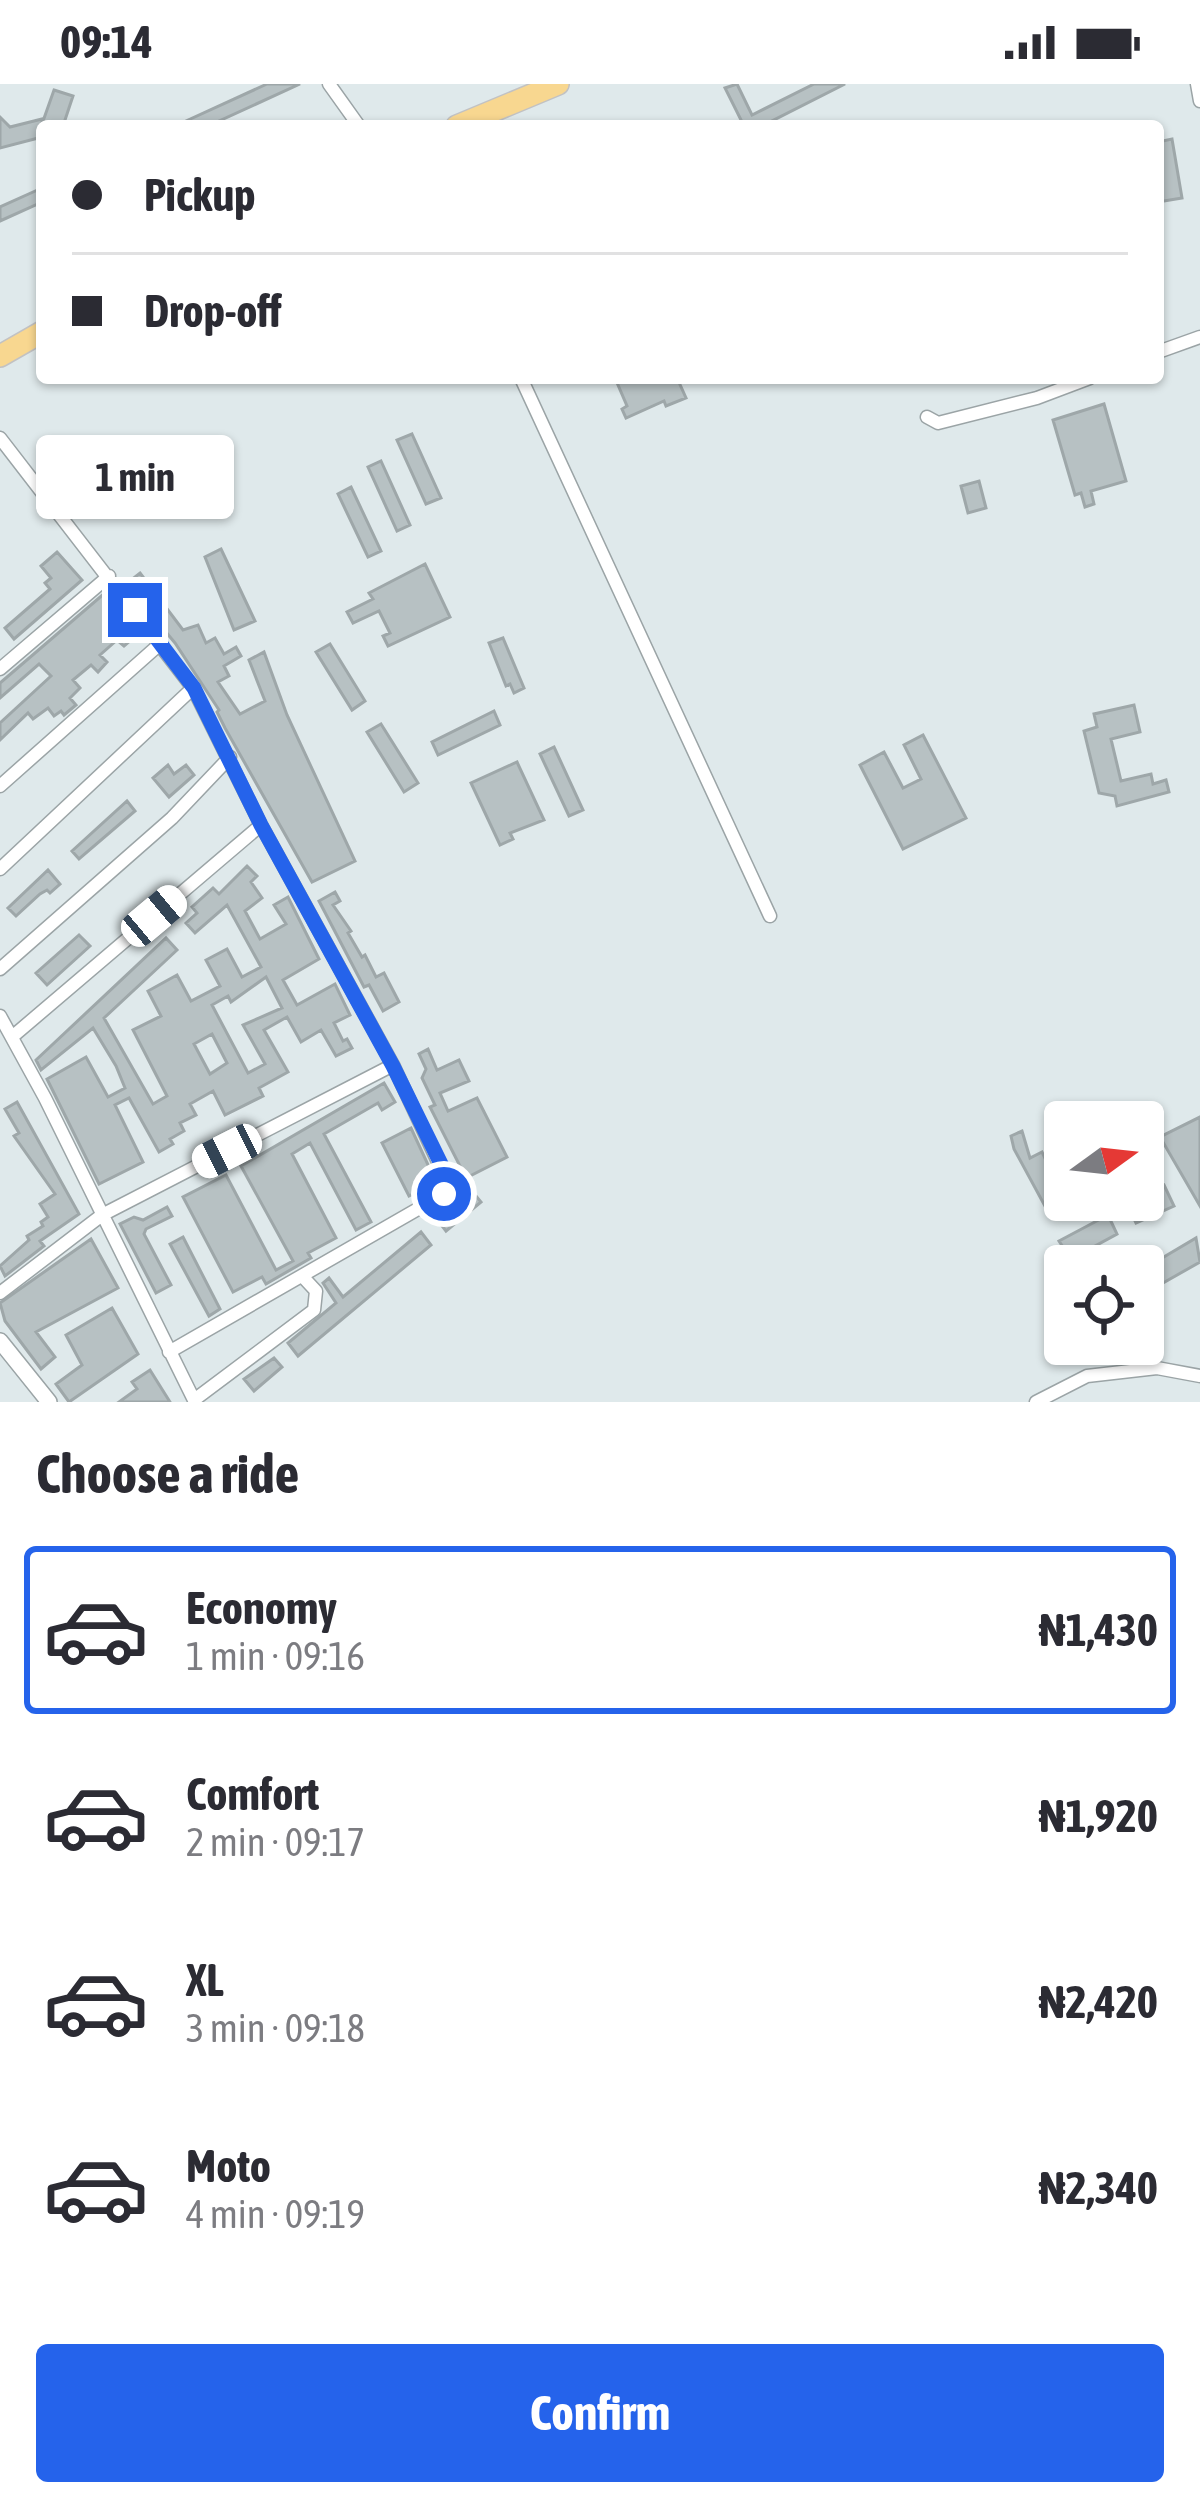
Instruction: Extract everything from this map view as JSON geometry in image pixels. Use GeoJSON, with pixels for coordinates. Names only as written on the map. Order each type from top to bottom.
{"type":"FeatureCollection","features":[{"type":"Feature","properties":{"kind":"highway"},"geometry":{"type":"LineString","coordinates":[[471,120],[558,84]]}},
{"type":"Feature","properties":{"kind":"highway"},"geometry":{"type":"LineString","coordinates":[[0,356],[36,335]]}},
{"type":"Feature","properties":{"kind":"street"},"geometry":{"type":"LineString","coordinates":[[329,84],[355,120]]}},
{"type":"Feature","properties":{"kind":"street"},"geometry":{"type":"LineString","coordinates":[[1197,84],[1200,101]]}},
{"type":"Feature","properties":{"kind":"street"},"geometry":{"type":"LineString","coordinates":[[1164,350],[1200,337]]}},
{"type":"Feature","properties":{"kind":"street"},"geometry":{"type":"LineString","coordinates":[[524,384],[770,916]]}},
{"type":"Feature","properties":{"kind":"street"},"geometry":{"type":"LineString","coordinates":[[927,417],[938,423],[1074,384]]}},
{"type":"Feature","properties":{"kind":"street"},"geometry":{"type":"LineString","coordinates":[[0,438],[194,688],[261,825],[393,1066],[447,1181],[444,1194],[170,1352]]}},
{"type":"Feature","properties":{"kind":"street"},"geometry":{"type":"LineString","coordinates":[[0,669],[109,576]]}},
{"type":"Feature","properties":{"kind":"street"},"geometry":{"type":"LineString","coordinates":[[0,786],[161,644]]}},
{"type":"Feature","properties":{"kind":"street"},"geometry":{"type":"LineString","coordinates":[[0,869],[194,688]]}},
{"type":"Feature","properties":{"kind":"street"},"geometry":{"type":"LineString","coordinates":[[0,970],[172,818],[230,757]]}},
{"type":"Feature","properties":{"kind":"street"},"geometry":{"type":"LineString","coordinates":[[12,1037],[261,825]]}},
{"type":"Feature","properties":{"kind":"street"},"geometry":{"type":"LineString","coordinates":[[0,1016],[194,1400],[314,1310],[316,1291],[303,1277]]}},
{"type":"Feature","properties":{"kind":"street"},"geometry":{"type":"LineString","coordinates":[[0,1293],[102,1215],[393,1066]]}},
{"type":"Feature","properties":{"kind":"street"},"geometry":{"type":"LineString","coordinates":[[0,1341],[49,1402]]}},
{"type":"Feature","properties":{"kind":"street"},"geometry":{"type":"LineString","coordinates":[[1036,1402],[1088,1376],[1157,1368],[1200,1376]]}},
{"type":"Feature","properties":{"kind":"building"},"geometry":{"type":"Polygon","coordinates":[[[267,84],[300,84],[221,120],[188,120],[267,84]]]}},
{"type":"Feature","properties":{"kind":"building"},"geometry":{"type":"Polygon","coordinates":[[[737,84],[752,115],[814,84],[845,84],[774,120],[741,120],[725,88],[737,84]]]}},
{"type":"Feature","properties":{"kind":"building"},"geometry":{"type":"Polygon","coordinates":[[[54,90],[73,96],[65,120],[43,120],[54,90]]]}},
{"type":"Feature","properties":{"kind":"building"},"geometry":{"type":"Polygon","coordinates":[[[0,117],[10,127],[36,120],[36,139],[0,148],[0,117]]]}},
{"type":"Feature","properties":{"kind":"building"},"geometry":{"type":"Polygon","coordinates":[[[1172,139],[1182,198],[1164,201],[1164,141],[1172,139]]]}},
{"type":"Feature","properties":{"kind":"building"},"geometry":{"type":"Polygon","coordinates":[[[36,191],[36,205],[0,221],[0,207],[36,191]]]}},
{"type":"Feature","properties":{"kind":"building"},"geometry":{"type":"Polygon","coordinates":[[[618,384],[680,384],[686,398],[666,406],[664,401],[626,418],[622,409],[627,406],[618,384]]]}},
{"type":"Feature","properties":{"kind":"building"},"geometry":{"type":"Polygon","coordinates":[[[1104,404],[1126,481],[1091,491],[1094,504],[1085,507],[1081,493],[1075,495],[1053,420],[1104,404]]]}},
{"type":"Feature","properties":{"kind":"building"},"geometry":{"type":"Polygon","coordinates":[[[412,434],[441,498],[426,504],[397,440],[412,434]]]}},
{"type":"Feature","properties":{"kind":"building"},"geometry":{"type":"Polygon","coordinates":[[[381,461],[410,525],[397,531],[368,467],[381,461]]]}},
{"type":"Feature","properties":{"kind":"building"},"geometry":{"type":"Polygon","coordinates":[[[979,481],[986,508],[968,513],[961,486],[979,481]]]}},
{"type":"Feature","properties":{"kind":"building"},"geometry":{"type":"Polygon","coordinates":[[[351,487],[381,551],[368,557],[338,494],[351,487]]]}},
{"type":"Feature","properties":{"kind":"building"},"geometry":{"type":"Polygon","coordinates":[[[221,549],[255,621],[234,630],[205,557],[221,549]]]}},
{"type":"Feature","properties":{"kind":"building"},"geometry":{"type":"Polygon","coordinates":[[[57,552],[82,580],[14,639],[5,628],[50,589],[45,583],[51,578],[41,566],[57,552]]]}},
{"type":"Feature","properties":{"kind":"building"},"geometry":{"type":"Polygon","coordinates":[[[425,564],[450,617],[388,646],[383,636],[390,633],[379,611],[353,623],[347,612],[373,599],[369,593],[425,564]]]}},
{"type":"Feature","properties":{"kind":"building"},"geometry":{"type":"Polygon","coordinates":[[[140,573],[183,630],[198,625],[206,643],[215,638],[224,654],[236,647],[241,656],[224,666],[229,676],[218,682],[240,714],[265,701],[249,660],[264,652],[287,715],[355,861],[312,882],[219,710],[175,643],[126,584],[140,573]]]}},
{"type":"Feature","properties":{"kind":"building"},"geometry":{"type":"Polygon","coordinates":[[[106,592],[138,634],[124,646],[117,640],[100,655],[107,662],[98,672],[91,665],[73,680],[80,688],[70,698],[76,705],[64,715],[61,711],[54,716],[48,708],[33,719],[28,713],[0,740],[0,723],[51,676],[39,664],[0,698],[0,683],[106,592]]]}},
{"type":"Feature","properties":{"kind":"building"},"geometry":{"type":"Polygon","coordinates":[[[503,638],[524,688],[514,693],[510,684],[506,686],[489,643],[503,638]]]}},
{"type":"Feature","properties":{"kind":"building"},"geometry":{"type":"Polygon","coordinates":[[[330,644],[365,701],[352,710],[316,652],[330,644]]]}},
{"type":"Feature","properties":{"kind":"building"},"geometry":{"type":"Polygon","coordinates":[[[1134,705],[1140,732],[1111,739],[1121,781],[1151,774],[1153,784],[1166,780],[1169,792],[1117,806],[1115,796],[1099,793],[1084,731],[1097,727],[1094,714],[1134,705]]]}},
{"type":"Feature","properties":{"kind":"building"},"geometry":{"type":"Polygon","coordinates":[[[494,711],[500,725],[438,755],[432,742],[494,711]]]}},
{"type":"Feature","properties":{"kind":"building"},"geometry":{"type":"Polygon","coordinates":[[[381,724],[418,783],[404,792],[367,732],[381,724]]]}},
{"type":"Feature","properties":{"kind":"building"},"geometry":{"type":"Polygon","coordinates":[[[923,735],[966,818],[903,849],[860,765],[884,752],[903,788],[921,779],[904,745],[923,735]]]}},
{"type":"Feature","properties":{"kind":"building"},"geometry":{"type":"Polygon","coordinates":[[[554,747],[583,810],[569,816],[540,754],[554,747]]]}},
{"type":"Feature","properties":{"kind":"building"},"geometry":{"type":"Polygon","coordinates":[[[517,762],[544,820],[510,833],[513,839],[500,845],[471,783],[517,762]]]}},
{"type":"Feature","properties":{"kind":"building"},"geometry":{"type":"Polygon","coordinates":[[[168,765],[174,774],[186,765],[194,775],[169,797],[153,778],[168,765]]]}},
{"type":"Feature","properties":{"kind":"building"},"geometry":{"type":"Polygon","coordinates":[[[127,801],[135,811],[79,859],[72,851],[127,801]]]}},
{"type":"Feature","properties":{"kind":"building"},"geometry":{"type":"Polygon","coordinates":[[[247,866],[257,876],[251,882],[262,898],[245,911],[260,939],[286,924],[274,905],[288,897],[319,959],[283,980],[297,1005],[335,984],[350,1015],[334,1023],[352,1048],[336,1056],[321,1030],[301,1042],[287,1017],[264,1030],[288,1072],[259,1088],[263,1096],[225,1115],[213,1091],[190,1104],[196,1115],[180,1123],[184,1131],[159,1152],[129,1098],[115,1105],[143,1162],[99,1184],[47,1079],[86,1057],[108,1097],[125,1088],[116,1066],[93,1028],[41,1070],[36,1060],[166,938],[177,950],[104,1018],[153,1104],[167,1096],[133,1030],[161,1016],[148,991],[177,975],[191,1001],[220,986],[206,960],[227,949],[242,977],[261,967],[227,905],[195,933],[186,923],[197,913],[192,907],[213,888],[219,894],[247,866]],[[266,977],[231,1002],[228,996],[212,1005],[248,1073],[265,1064],[243,1025],[282,1008],[266,977]],[[212,1034],[194,1044],[210,1074],[227,1063],[212,1034]]]}},
{"type":"Feature","properties":{"kind":"building"},"geometry":{"type":"Polygon","coordinates":[[[48,870],[60,884],[40,894],[16,916],[8,908],[48,870]]]}},
{"type":"Feature","properties":{"kind":"building"},"geometry":{"type":"Polygon","coordinates":[[[335,892],[340,901],[333,905],[348,933],[376,977],[384,973],[399,1002],[383,1011],[369,985],[364,987],[319,901],[335,892]]]}},
{"type":"Feature","properties":{"kind":"building"},"geometry":{"type":"Polygon","coordinates":[[[79,935],[90,946],[47,985],[36,973],[79,935]]]}},
{"type":"Feature","properties":{"kind":"building"},"geometry":{"type":"Polygon","coordinates":[[[428,1049],[437,1070],[459,1060],[469,1081],[440,1093],[448,1111],[477,1098],[507,1157],[466,1178],[430,1107],[435,1105],[422,1078],[426,1069],[419,1054],[428,1049]]]}},
{"type":"Feature","properties":{"kind":"building"},"geometry":{"type":"Polygon","coordinates":[[[384,1083],[395,1102],[382,1110],[378,1103],[324,1134],[371,1222],[356,1230],[310,1143],[292,1154],[336,1238],[266,1284],[262,1277],[233,1292],[183,1197],[226,1175],[276,1270],[293,1261],[241,1166],[384,1083]]]}},
{"type":"Feature","properties":{"kind":"building"},"geometry":{"type":"Polygon","coordinates":[[[17,1102],[79,1214],[40,1241],[44,1246],[5,1276],[0,1266],[43,1226],[41,1222],[48,1217],[40,1204],[55,1194],[14,1136],[19,1133],[5,1109],[17,1102]]]}},
{"type":"Feature","properties":{"kind":"building"},"geometry":{"type":"Polygon","coordinates":[[[1200,1117],[1200,1206],[1164,1144],[1164,1135],[1200,1117]]]}},
{"type":"Feature","properties":{"kind":"building"},"geometry":{"type":"Polygon","coordinates":[[[411,1128],[436,1182],[409,1196],[382,1143],[411,1128]]]}},
{"type":"Feature","properties":{"kind":"building"},"geometry":{"type":"Polygon","coordinates":[[[1022,1131],[1030,1158],[1042,1152],[1044,1204],[1014,1149],[1011,1136],[1022,1131]]]}},
{"type":"Feature","properties":{"kind":"building"},"geometry":{"type":"Polygon","coordinates":[[[1164,1185],[1174,1206],[1164,1210],[1164,1185]]]}},
{"type":"Feature","properties":{"kind":"building"},"geometry":{"type":"Polygon","coordinates":[[[471,1190],[481,1202],[446,1231],[436,1218],[471,1190]]]}},
{"type":"Feature","properties":{"kind":"building"},"geometry":{"type":"Polygon","coordinates":[[[167,1207],[172,1216],[144,1234],[171,1285],[156,1293],[120,1224],[134,1217],[143,1220],[167,1207]]]}},
{"type":"Feature","properties":{"kind":"building"},"geometry":{"type":"Polygon","coordinates":[[[1097,1221],[1111,1221],[1117,1234],[1097,1245],[1062,1245],[1059,1241],[1097,1221]]]}},
{"type":"Feature","properties":{"kind":"building"},"geometry":{"type":"Polygon","coordinates":[[[421,1232],[431,1245],[298,1356],[288,1343],[336,1303],[323,1283],[329,1278],[343,1297],[421,1232]]]}},
{"type":"Feature","properties":{"kind":"building"},"geometry":{"type":"Polygon","coordinates":[[[183,1237],[220,1309],[209,1316],[170,1244],[183,1237]]]}},
{"type":"Feature","properties":{"kind":"building"},"geometry":{"type":"Polygon","coordinates":[[[1196,1238],[1200,1262],[1164,1282],[1164,1257],[1196,1238]]]}},
{"type":"Feature","properties":{"kind":"building"},"geometry":{"type":"Polygon","coordinates":[[[91,1239],[118,1288],[36,1332],[55,1357],[41,1369],[5,1321],[0,1303],[91,1239]]]}},
{"type":"Feature","properties":{"kind":"building"},"geometry":{"type":"Polygon","coordinates":[[[112,1308],[138,1354],[69,1402],[56,1384],[82,1365],[66,1335],[112,1308]]]}},
{"type":"Feature","properties":{"kind":"building"},"geometry":{"type":"Polygon","coordinates":[[[274,1358],[282,1367],[254,1391],[244,1379],[274,1358]]]}},
{"type":"Feature","properties":{"kind":"building"},"geometry":{"type":"Polygon","coordinates":[[[150,1370],[170,1402],[119,1402],[137,1389],[132,1382],[150,1370]]]}},
{"type":"Feature","properties":{"kind":"route"},"geometry":{"type":"LineString","coordinates":[[135,610],[194,688],[212,722],[261,825],[393,1066],[442,1166],[447,1181],[444,1194]]}}]}
